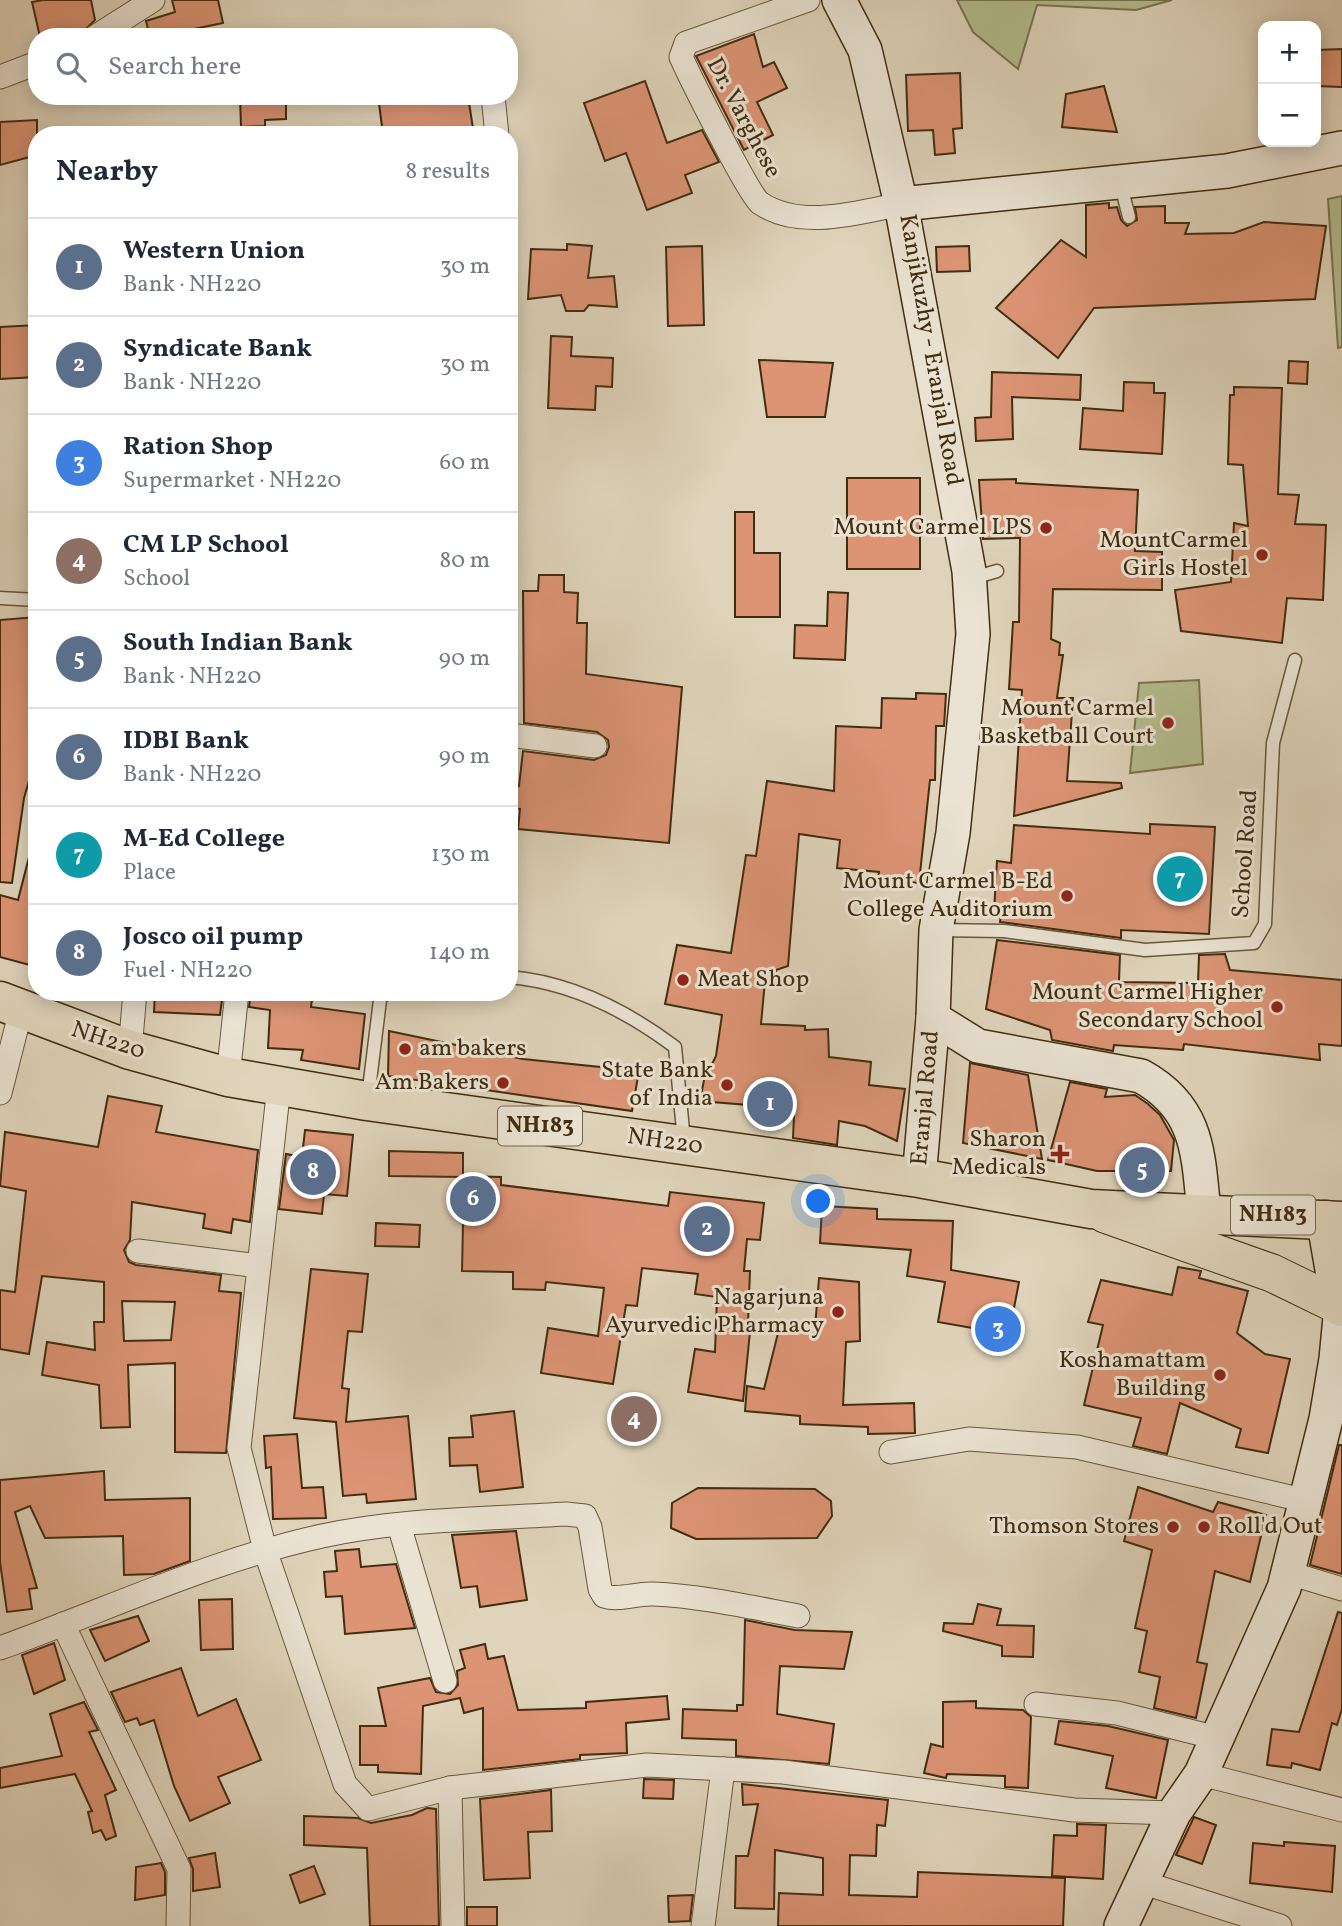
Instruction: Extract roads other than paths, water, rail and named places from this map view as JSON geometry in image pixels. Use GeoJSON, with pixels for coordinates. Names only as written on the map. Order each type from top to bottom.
{"type":"FeatureCollection","features":[{"type":"Feature","properties":{"kind":"highway","name":"NH220"},"geometry":{"type":"LineString","coordinates":[[10,1005],[130,1050],[228,1077],[367,1101],[919,1178],[1091,1209],[1334,1220]]}},
{"type":"Feature","properties":{"kind":"highway"},"geometry":{"type":"LineString","coordinates":[[1334,1220],[1341,1307]]}},
{"type":"Feature","properties":{"kind":"main road"},"geometry":{"type":"LineString","coordinates":[[839,0],[865,50],[901,204]]}},
{"type":"Feature","properties":{"kind":"main road","name":"Kanjikuzhy - Eranjal Road"},"geometry":{"type":"LineString","coordinates":[[933,1018],[936,930],[953,833],[972,647],[983,571],[901,204],[1227,171],[1342,148]]}},
{"type":"Feature","properties":{"kind":"main road"},"geometry":{"type":"LineString","coordinates":[[933,1018],[978,1046],[1141,1076],[1164,1088],[1180,1106],[1192,1130],[1198,1154],[1204,1213]]}},
{"type":"Feature","properties":{"kind":"main road","name":"Eranjal Road"},"geometry":{"type":"LineString","coordinates":[[919,1178],[933,1018]]}},
{"type":"Feature","properties":{"kind":"main road"},"geometry":{"type":"LineString","coordinates":[[1091,1209],[1272,1273],[1341,1307],[1336,1359],[1307,1501],[1289,1573],[1201,1774],[1174,1812],[1121,1926]]}},
{"type":"Feature","properties":{"kind":"street"},"geometry":{"type":"LineString","coordinates":[[109,28],[153,0]]}},
{"type":"Feature","properties":{"kind":"street","name":"Dr. Varghese"},"geometry":{"type":"LineString","coordinates":[[808,0],[686,43],[681,57],[758,201],[783,213],[832,218],[901,204]]}},
{"type":"Feature","properties":{"kind":"street"},"geometry":{"type":"LineString","coordinates":[[0,77],[28,66]]}},
{"type":"Feature","properties":{"kind":"street"},"geometry":{"type":"LineString","coordinates":[[494,105],[496,126]]}},
{"type":"Feature","properties":{"kind":"street"},"geometry":{"type":"LineString","coordinates":[[518,737],[595,746]]}},
{"type":"Feature","properties":{"kind":"street"},"geometry":{"type":"LineString","coordinates":[[130,1050],[134,1001]]}},
{"type":"Feature","properties":{"kind":"street"},"geometry":{"type":"LineString","coordinates":[[228,1077],[236,1001]]}},
{"type":"Feature","properties":{"kind":"street"},"geometry":{"type":"LineString","coordinates":[[0,1093],[10,1005]]}},
{"type":"Feature","properties":{"kind":"street"},"geometry":{"type":"LineString","coordinates":[[279,1086],[239,1448],[265,1550],[345,1784],[368,1809],[450,1788],[647,1765],[783,1772],[1074,1810],[1174,1812]]}},
{"type":"Feature","properties":{"kind":"street"},"geometry":{"type":"LineString","coordinates":[[138,1251],[259,1266]]}},
{"type":"Feature","properties":{"kind":"street"},"geometry":{"type":"LineString","coordinates":[[891,1452],[969,1438],[1077,1447],[1307,1501]]}},
{"type":"Feature","properties":{"kind":"street"},"geometry":{"type":"LineString","coordinates":[[0,1648],[265,1550],[324,1536],[399,1525],[579,1514],[585,1516],[590,1527],[600,1589],[604,1596],[612,1599],[651,1594],[715,1601],[798,1616]]}},
{"type":"Feature","properties":{"kind":"street"},"geometry":{"type":"LineString","coordinates":[[399,1525],[445,1681]]}},
{"type":"Feature","properties":{"kind":"street"},"geometry":{"type":"LineString","coordinates":[[1289,1573],[1342,1589]]}},
{"type":"Feature","properties":{"kind":"street"},"geometry":{"type":"LineString","coordinates":[[63,1624],[179,1870],[178,1926]]}},
{"type":"Feature","properties":{"kind":"street"},"geometry":{"type":"LineString","coordinates":[[1036,1704],[1116,1713],[1217,1738]]}},
{"type":"Feature","properties":{"kind":"street"},"geometry":{"type":"LineString","coordinates":[[703,1926],[723,1769]]}},
{"type":"Feature","properties":{"kind":"street"},"geometry":{"type":"LineString","coordinates":[[1201,1774],[1342,1810]]}},
{"type":"Feature","properties":{"kind":"street"},"geometry":{"type":"LineString","coordinates":[[450,1788],[453,1926]]}},
{"type":"Feature","properties":{"kind":"street"},"geometry":{"type":"LineString","coordinates":[[1140,1882],[1280,1926]]}},
{"type":"Feature","properties":{"kind":"lane"},"geometry":{"type":"LineString","coordinates":[[1120,182],[1129,217]]}},
{"type":"Feature","properties":{"kind":"lane"},"geometry":{"type":"LineString","coordinates":[[0,598],[28,600]]}},
{"type":"Feature","properties":{"kind":"lane","name":"School Road"},"geometry":{"type":"LineString","coordinates":[[936,930],[1004,931],[1145,950],[1254,943],[1265,924],[1273,743],[1295,660]]}},
{"type":"Feature","properties":{"kind":"lane"},"geometry":{"type":"LineString","coordinates":[[518,978],[542,980],[632,1016],[675,1047],[685,1144]]}},
{"type":"Feature","properties":{"kind":"lane"},"geometry":{"type":"LineString","coordinates":[[367,1101],[380,1001]]}},
{"type":"Feature","properties":{"kind":"place","name":"Mount Carmel LPS"},"geometry":{"type":"Point","coordinates":[1046,528]}},
{"type":"Feature","properties":{"kind":"place","name":"MountCarmel Girls Hostel"},"geometry":{"type":"Point","coordinates":[1262,555]}},
{"type":"Feature","properties":{"kind":"place","name":"Mount Carmel Basketball Court"},"geometry":{"type":"Point","coordinates":[1168,723]}},
{"type":"Feature","properties":{"kind":"place","name":"M-Ed College"},"geometry":{"type":"Point","coordinates":[1180,879]}},
{"type":"Feature","properties":{"kind":"place","name":"Mount Carmel B-Ed College Auditorium"},"geometry":{"type":"Point","coordinates":[1067,896]}},
{"type":"Feature","properties":{"kind":"place","name":"Meat Shop"},"geometry":{"type":"Point","coordinates":[683,980]}},
{"type":"Feature","properties":{"kind":"place","name":"Mount Carmel Higher Secondary School"},"geometry":{"type":"Point","coordinates":[1277,1007]}},
{"type":"Feature","properties":{"kind":"place","name":"am bakers"},"geometry":{"type":"Point","coordinates":[405,1049]}},
{"type":"Feature","properties":{"kind":"place","name":"Am Bakers"},"geometry":{"type":"Point","coordinates":[503,1083]}},
{"type":"Feature","properties":{"kind":"place","name":"State Bank of India"},"geometry":{"type":"Point","coordinates":[727,1085]}},
{"type":"Feature","properties":{"kind":"place","name":"Western Union"},"geometry":{"type":"Point","coordinates":[770,1104]}},
{"type":"Feature","properties":{"kind":"place","name":"Sharon Medicals"},"geometry":{"type":"Point","coordinates":[1060,1154]}},
{"type":"Feature","properties":{"kind":"place","name":"South Indian Bank"},"geometry":{"type":"Point","coordinates":[1142,1170]}},
{"type":"Feature","properties":{"kind":"place","name":"Josco oil pump"},"geometry":{"type":"Point","coordinates":[313,1172]}},
{"type":"Feature","properties":{"kind":"place","name":"IDBI Bank"},"geometry":{"type":"Point","coordinates":[473,1199]}},
{"type":"Feature","properties":{"kind":"place","name":"Syndicate Bank"},"geometry":{"type":"Point","coordinates":[707,1229]}},
{"type":"Feature","properties":{"kind":"place","name":"Nagarjuna Ayurvedic Pharmacy"},"geometry":{"type":"Point","coordinates":[838,1312]}},
{"type":"Feature","properties":{"kind":"place","name":"Ration Shop"},"geometry":{"type":"Point","coordinates":[998,1329]}},
{"type":"Feature","properties":{"kind":"place","name":"Koshamattam Building"},"geometry":{"type":"Point","coordinates":[1220,1375]}},
{"type":"Feature","properties":{"kind":"place","name":"CM LP School"},"geometry":{"type":"Point","coordinates":[634,1419]}},
{"type":"Feature","properties":{"kind":"place","name":"Thomson Stores"},"geometry":{"type":"Point","coordinates":[1173,1527]}},
{"type":"Feature","properties":{"kind":"place","name":"Roll'd Out"},"geometry":{"type":"Point","coordinates":[1204,1527]}}]}
